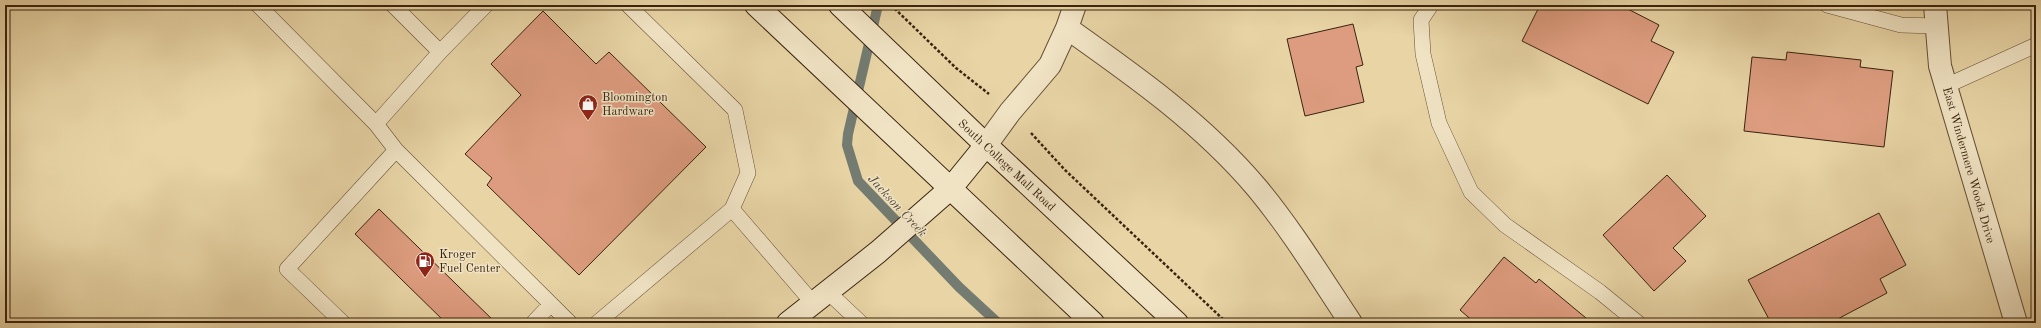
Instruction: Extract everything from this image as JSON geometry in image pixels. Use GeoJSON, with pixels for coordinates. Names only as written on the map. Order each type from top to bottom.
{"type":"FeatureCollection","features":[{"type":"Feature","properties":{"kind":"street"},"geometry":{"type":"LineString","coordinates":[[756,5],[1092,323]]}},
{"type":"Feature","properties":{"kind":"street"},"geometry":{"type":"LineString","coordinates":[[788,323],[886,245],[951,188],[986,146],[1010,112],[1050,65],[1067,28],[1075,5]]}},
{"type":"Feature","properties":{"kind":"street","name":"South College Mall Road"},"geometry":{"type":"LineString","coordinates":[[844,10],[986,146],[1177,323]]}},
{"type":"Feature","properties":{"kind":"street","name":"East Windermere Woods Drive"},"geometry":{"type":"LineString","coordinates":[[1935,16],[1940,66],[2016,323]]}},
{"type":"Feature","properties":{"kind":"street"},"geometry":{"type":"LineString","coordinates":[[1067,28],[1150,88],[1196,125],[1233,161],[1258,189],[1351,323]]}},
{"type":"Feature","properties":{"kind":"lane"},"geometry":{"type":"LineString","coordinates":[[258,5],[376,124],[396,150],[570,323]]}},
{"type":"Feature","properties":{"kind":"lane"},"geometry":{"type":"LineString","coordinates":[[392,5],[440,52]]}},
{"type":"Feature","properties":{"kind":"lane"},"geometry":{"type":"LineString","coordinates":[[376,124],[440,52],[486,5]]}},
{"type":"Feature","properties":{"kind":"lane"},"geometry":{"type":"LineString","coordinates":[[597,323],[732,209],[748,173],[735,110],[628,5]]}},
{"type":"Feature","properties":{"kind":"lane"},"geometry":{"type":"LineString","coordinates":[[1431,5],[1422,20],[1425,62],[1439,123],[1472,192],[1505,225],[1600,292],[1638,323]]}},
{"type":"Feature","properties":{"kind":"lane"},"geometry":{"type":"LineString","coordinates":[[1827,5],[1901,26],[1935,16]]}},
{"type":"Feature","properties":{"kind":"lane"},"geometry":{"type":"LineString","coordinates":[[1946,86],[2036,46]]}},
{"type":"Feature","properties":{"kind":"lane"},"geometry":{"type":"LineString","coordinates":[[343,323],[287,269],[396,150]]}},
{"type":"Feature","properties":{"kind":"lane"},"geometry":{"type":"LineString","coordinates":[[732,209],[821,298],[860,323]]}},
{"type":"Feature","properties":{"kind":"lane"},"geometry":{"type":"LineString","coordinates":[[533,323],[551,304]]}},
{"type":"Feature","properties":{"kind":"path"},"geometry":{"type":"LineString","coordinates":[[891,5],[956,68],[982,88]]}},
{"type":"Feature","properties":{"kind":"path"},"geometry":{"type":"LineString","coordinates":[[1041,143],[1065,170],[1227,323]]}},
{"type":"Feature","properties":{"kind":"building"},"geometry":{"type":"Polygon","coordinates":[[[1540,5],[1620,5],[1659,25],[1651,41],[1674,52],[1648,104],[1522,41],[1540,5]]]}},
{"type":"Feature","properties":{"kind":"building","name":"Bloomington Hardware"},"geometry":{"type":"Polygon","coordinates":[[[543,11],[596,64],[609,52],[706,147],[579,275],[487,185],[492,178],[465,154],[521,95],[491,64],[543,11]]]}},
{"type":"Feature","properties":{"kind":"building"},"geometry":{"type":"Polygon","coordinates":[[[1353,24],[1363,65],[1356,67],[1364,102],[1305,116],[1287,39],[1353,24]]]}},
{"type":"Feature","properties":{"kind":"building"},"geometry":{"type":"Polygon","coordinates":[[[1787,52],[1861,60],[1860,67],[1893,71],[1884,147],[1744,131],[1752,57],[1786,60],[1787,52]]]}},
{"type":"Feature","properties":{"kind":"building"},"geometry":{"type":"Polygon","coordinates":[[[1667,175],[1706,216],[1673,248],[1686,261],[1654,291],[1603,235],[1667,175]]]}},
{"type":"Feature","properties":{"kind":"building","name":"Kroger Fuel Center"},"geometry":{"type":"Polygon","coordinates":[[[379,209],[496,323],[446,323],[355,234],[379,209]]]}},
{"type":"Feature","properties":{"kind":"building"},"geometry":{"type":"Polygon","coordinates":[[[1879,213],[1906,265],[1880,279],[1887,293],[1830,323],[1771,323],[1748,280],[1879,213]]]}},
{"type":"Feature","properties":{"kind":"building"},"geometry":{"type":"Polygon","coordinates":[[[1504,257],[1536,283],[1539,279],[1592,323],[1475,323],[1460,310],[1504,257]]]}},
{"type":"Feature","properties":{"kind":"waterway","name":"Jackson Creek"},"geometry":{"type":"LineString","coordinates":[[878,5],[848,134],[847,145],[858,181],[959,287],[998,323]]}},
{"type":"Feature","properties":{"kind":"place","name":"Bloomington Hardware"},"geometry":{"type":"Point","coordinates":[588,121]}},
{"type":"Feature","properties":{"kind":"place","name":"Kroger Fuel Center"},"geometry":{"type":"Point","coordinates":[425,278]}}]}
